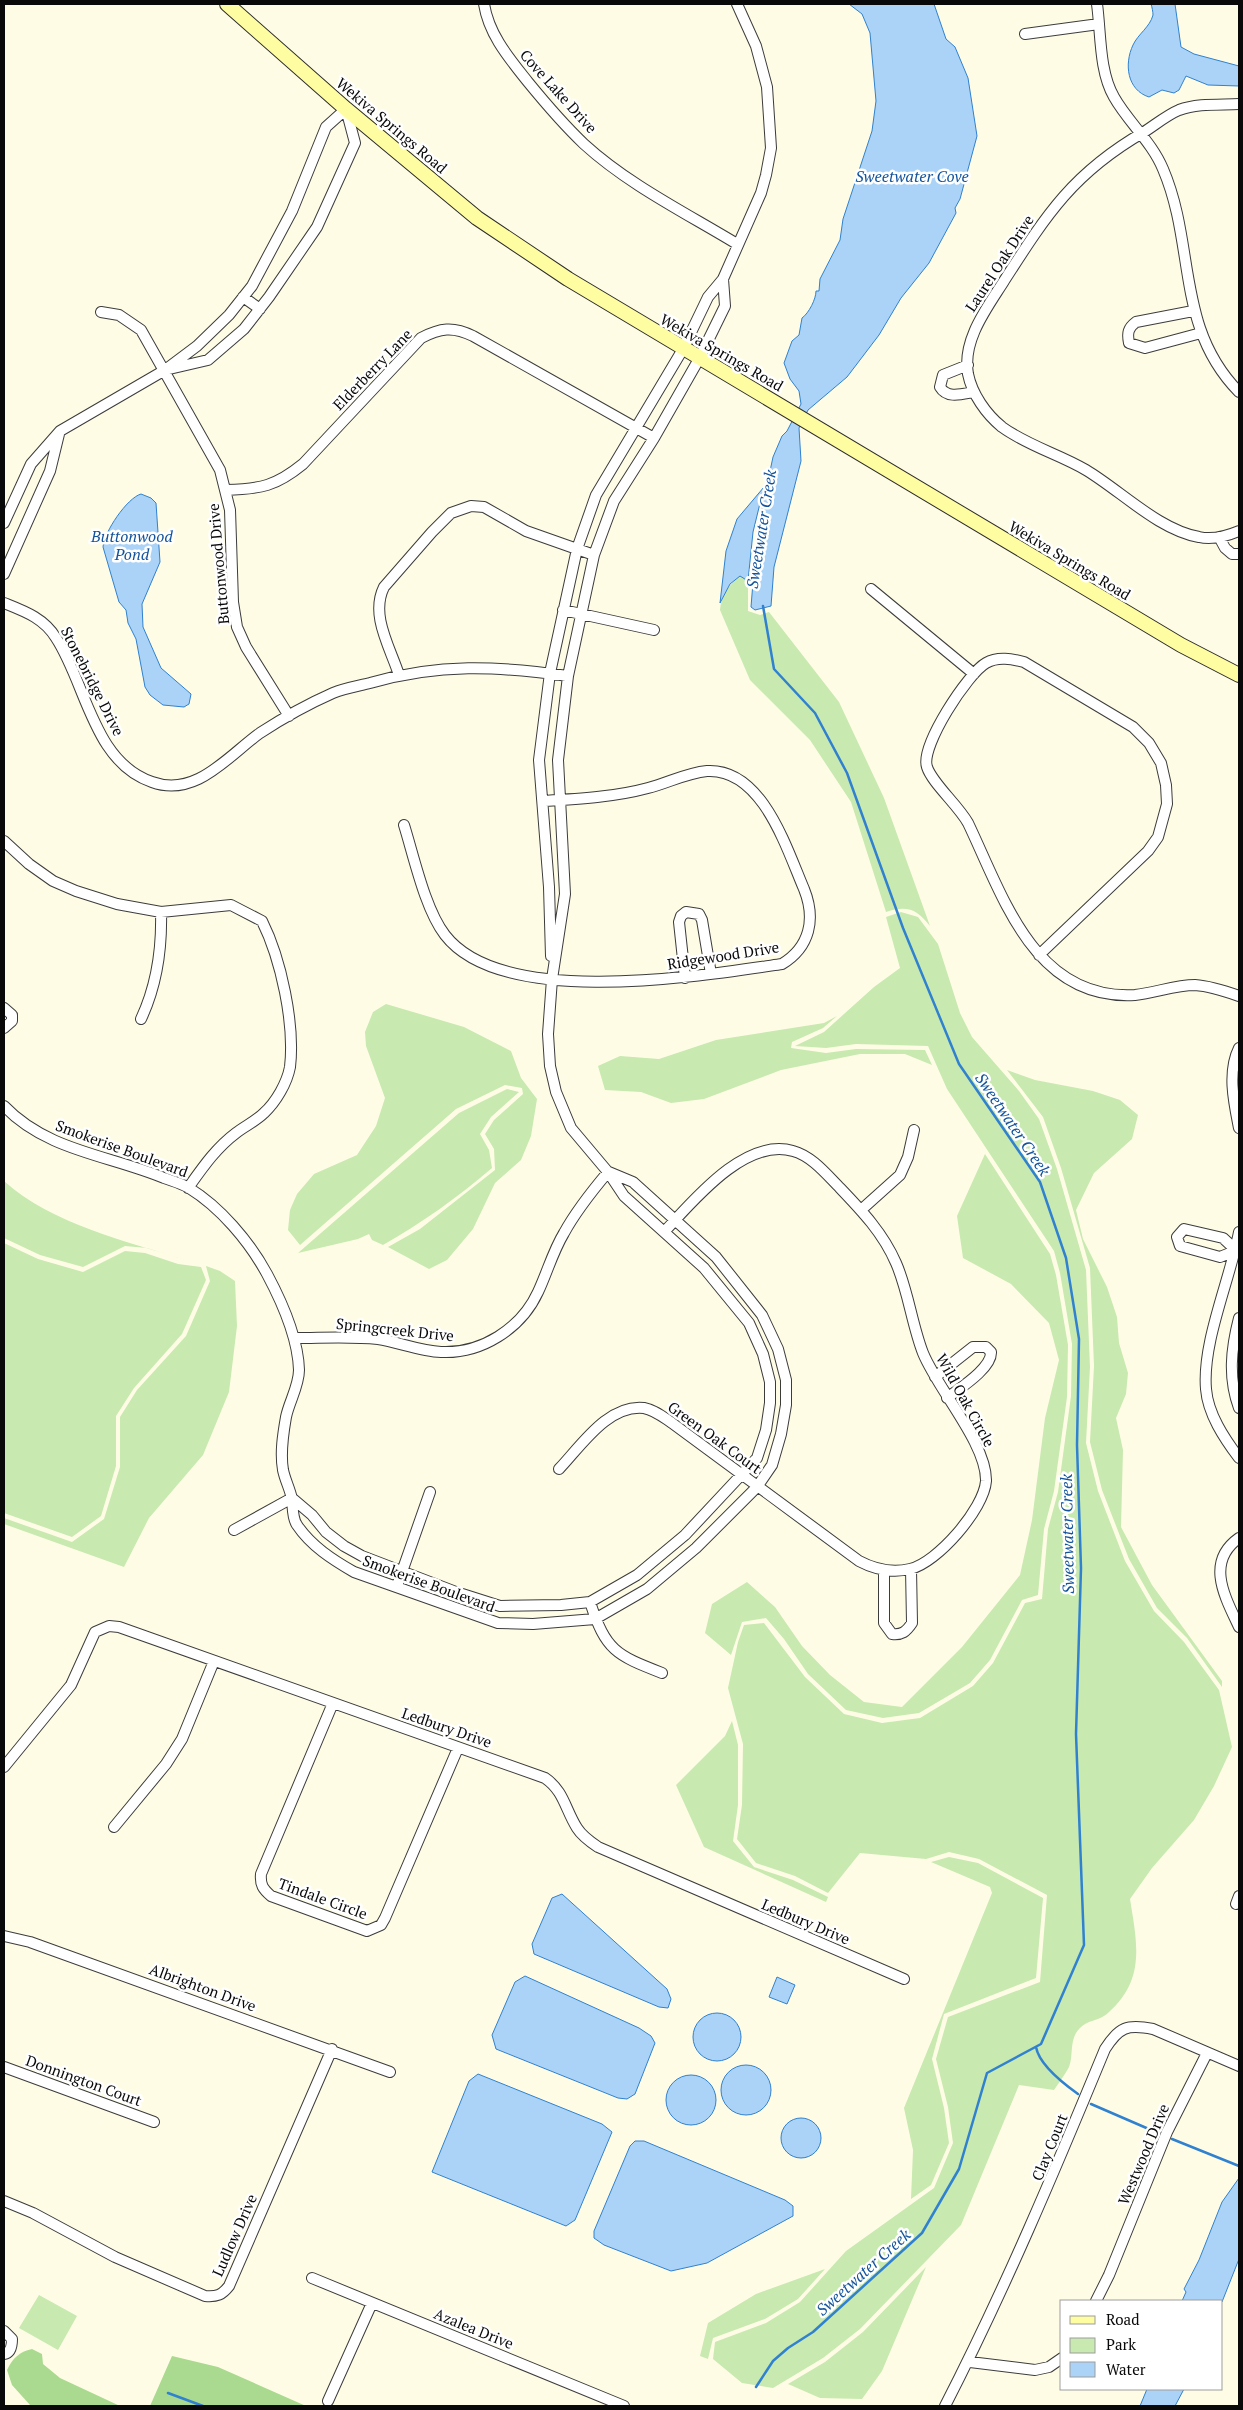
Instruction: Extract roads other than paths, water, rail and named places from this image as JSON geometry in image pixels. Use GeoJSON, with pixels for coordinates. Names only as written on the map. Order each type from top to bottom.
{"type":"FeatureCollection","features":[{"type":"Feature","properties":{"kind":"main road","name":"Wekiva Springs Road"},"geometry":{"type":"LineString","coordinates":[[227,4],[346,109],[477,218],[568,279],[699,359],[810,423],[1181,645],[1239,675]]}},
{"type":"Feature","properties":{"kind":"street","name":"Cove Lake Drive"},"geometry":{"type":"LineString","coordinates":[[484,4],[486,17],[493,33],[508,58],[555,114],[585,145],[625,176],[737,244]]}},
{"type":"Feature","properties":{"kind":"street"},"geometry":{"type":"LineString","coordinates":[[552,979],[550,909],[539,760],[550,673],[577,549],[596,495],[683,349],[708,297],[723,279],[761,193],[771,148],[767,87],[756,46],[737,4]]}},
{"type":"Feature","properties":{"kind":"street"},"geometry":{"type":"LineString","coordinates":[[1097,4],[1105,69],[1113,96],[1163,168],[1181,225],[1193,311],[1212,356],[1239,392]]}},
{"type":"Feature","properties":{"kind":"street"},"geometry":{"type":"LineString","coordinates":[[1025,34],[1100,24]]}},
{"type":"Feature","properties":{"kind":"street","name":"Laurel Oak Drive"},"geometry":{"type":"LineString","coordinates":[[1239,104],[1196,106],[1179,111],[1114,149],[1068,190],[1044,220],[976,325],[968,365],[968,373],[974,392],[987,411],[1001,426],[1022,439],[1086,470],[1172,528],[1200,538],[1219,537],[1239,531]]}},
{"type":"Feature","properties":{"kind":"street"},"geometry":{"type":"LineString","coordinates":[[4,523],[31,464],[60,431],[165,370],[197,346],[229,315],[252,286],[292,211],[326,127],[346,109],[355,144],[317,226],[260,309],[244,329],[208,360],[165,370]]}},
{"type":"Feature","properties":{"kind":"street"},"geometry":{"type":"LineString","coordinates":[[552,979],[564,894],[558,760],[568,676],[594,555],[614,501],[654,438],[699,359],[725,306],[723,279]]}},
{"type":"Feature","properties":{"kind":"street"},"geometry":{"type":"LineString","coordinates":[[243,297],[260,309]]}},
{"type":"Feature","properties":{"kind":"street"},"geometry":{"type":"LineString","coordinates":[[1193,311],[1136,322],[1130,327],[1127,334],[1129,343],[1145,348],[1201,333]]}},
{"type":"Feature","properties":{"kind":"street","name":"Buttonwood Drive"},"geometry":{"type":"LineString","coordinates":[[101,312],[119,315],[132,322],[141,330],[171,380],[220,470],[230,510],[233,602],[237,627],[246,647],[289,716]]}},
{"type":"Feature","properties":{"kind":"street","name":"Elderberry Lane"},"geometry":{"type":"LineString","coordinates":[[226,490],[256,489],[271,485],[287,477],[303,464],[421,338],[435,330],[446,328],[461,330],[654,438]]}},
{"type":"Feature","properties":{"kind":"street"},"geometry":{"type":"LineString","coordinates":[[968,365],[942,376],[940,387],[946,394],[974,392]]}},
{"type":"Feature","properties":{"kind":"street"},"geometry":{"type":"LineString","coordinates":[[4,574],[50,471],[60,431]]}},
{"type":"Feature","properties":{"kind":"street"},"geometry":{"type":"LineString","coordinates":[[399,675],[380,621],[378,607],[380,596],[384,587],[432,532],[451,514],[472,506],[484,507],[526,531],[594,555]]}},
{"type":"Feature","properties":{"kind":"street"},"geometry":{"type":"LineString","coordinates":[[1219,537],[1224,548],[1232,554],[1239,554]]}},
{"type":"Feature","properties":{"kind":"street"},"geometry":{"type":"LineString","coordinates":[[871,589],[974,674]]}},
{"type":"Feature","properties":{"kind":"street","name":"Stonebridge Drive"},"geometry":{"type":"LineString","coordinates":[[4,603],[31,614],[56,637],[103,738],[120,760],[135,774],[153,783],[179,786],[197,780],[215,769],[260,734],[289,716],[334,693],[399,675],[426,670],[470,667],[512,668],[568,676]]}},
{"type":"Feature","properties":{"kind":"street"},"geometry":{"type":"LineString","coordinates":[[563,610],[654,630]]}},
{"type":"Feature","properties":{"kind":"street"},"geometry":{"type":"LineString","coordinates":[[1038,955],[1148,851],[1158,838],[1167,804],[1166,785],[1161,763],[1150,743],[1133,726],[1032,667],[1007,658],[987,662],[974,674],[934,731],[926,756],[927,767],[960,809],[1022,935],[1038,955],[1058,973],[1087,989],[1109,994],[1133,995],[1194,985],[1219,989],[1239,996]]}},
{"type":"Feature","properties":{"kind":"street","name":"Ridgewood Drive"},"geometry":{"type":"LineString","coordinates":[[404,825],[433,914],[445,935],[478,961],[496,970],[521,976],[552,979],[645,981],[685,978],[782,964],[793,957],[804,945],[810,913],[806,896],[790,855],[762,800],[749,785],[736,776],[723,772],[707,771],[691,774],[649,788],[620,794],[543,801]]}},
{"type":"Feature","properties":{"kind":"street"},"geometry":{"type":"LineString","coordinates":[[4,841],[29,864],[53,880],[76,891],[117,904],[161,912],[231,905],[262,921],[280,970],[291,1040],[290,1068],[278,1096],[264,1114],[235,1133],[211,1156],[188,1188]]}},
{"type":"Feature","properties":{"kind":"street"},"geometry":{"type":"LineString","coordinates":[[141,1019],[149,1002],[159,959],[161,912]]}},
{"type":"Feature","properties":{"kind":"street"},"geometry":{"type":"LineString","coordinates":[[685,978],[679,922],[681,916],[686,912],[699,914],[702,920],[711,974]]}},
{"type":"Feature","properties":{"kind":"street","name":"Smokerise Boulevard"},"geometry":{"type":"LineString","coordinates":[[292,1498],[344,1546],[362,1556],[456,1592],[500,1606],[532,1607],[590,1602],[637,1575],[684,1535],[757,1458],[766,1430],[770,1403],[770,1382],[763,1354],[749,1323],[704,1268],[624,1196],[608,1172],[571,1128],[556,1092],[550,1066],[548,1034],[552,979]]}},
{"type":"Feature","properties":{"kind":"street"},"geometry":{"type":"LineString","coordinates":[[4,1008],[12,1015],[12,1022],[4,1028]]}},
{"type":"Feature","properties":{"kind":"street"},"geometry":{"type":"LineString","coordinates":[[1239,1048],[1233,1060],[1234,1098],[1239,1128]]}},
{"type":"Feature","properties":{"kind":"street","name":"Smokerise Boulevard"},"geometry":{"type":"LineString","coordinates":[[4,1106],[32,1129],[52,1140],[96,1156],[143,1169],[188,1188],[219,1212],[246,1242],[267,1274],[294,1338],[299,1371],[286,1417],[281,1451],[283,1470],[292,1498],[295,1523],[314,1544],[334,1561],[354,1572],[397,1586],[450,1608],[498,1623],[533,1624],[596,1619],[648,1589],[696,1548],[758,1487],[772,1465],[781,1434],[786,1404],[786,1380],[780,1357],[762,1315],[716,1257],[633,1182],[608,1172]]}},
{"type":"Feature","properties":{"kind":"street"},"geometry":{"type":"LineString","coordinates":[[861,1210],[900,1175],[908,1157],[914,1130]]}},
{"type":"Feature","properties":{"kind":"street","name":"Wild Oak Circle"},"geometry":{"type":"LineString","coordinates":[[665,1231],[696,1195],[739,1162],[774,1150],[793,1151],[818,1165],[878,1230],[896,1264],[912,1320],[935,1377],[974,1442],[984,1464],[986,1482],[977,1506],[966,1524],[932,1557],[911,1569],[884,1570],[871,1568],[758,1487]]}},
{"type":"Feature","properties":{"kind":"street","name":"Springcreek Drive"},"geometry":{"type":"LineString","coordinates":[[294,1338],[378,1339],[440,1352],[464,1350],[487,1343],[514,1325],[528,1309],[538,1294],[562,1234],[577,1211],[608,1172]]}},
{"type":"Feature","properties":{"kind":"street"},"geometry":{"type":"LineString","coordinates":[[1184,1229],[1223,1238],[1237,1252],[1220,1256],[1180,1246],[1177,1237],[1184,1229]]}},
{"type":"Feature","properties":{"kind":"street"},"geometry":{"type":"LineString","coordinates":[[1239,1232],[1237,1252],[1210,1343],[1206,1366],[1206,1390],[1211,1412],[1239,1458]]}},
{"type":"Feature","properties":{"kind":"street"},"geometry":{"type":"LineString","coordinates":[[749,1323],[762,1315]]}},
{"type":"Feature","properties":{"kind":"street"},"geometry":{"type":"LineString","coordinates":[[1239,1318],[1234,1338],[1231,1368],[1232,1389],[1239,1408]]}},
{"type":"Feature","properties":{"kind":"street"},"geometry":{"type":"LineString","coordinates":[[935,1377],[973,1347],[986,1347],[991,1352],[991,1358],[987,1366],[948,1398]]}},
{"type":"Feature","properties":{"kind":"street","name":"Green Oak Court"},"geometry":{"type":"LineString","coordinates":[[559,1470],[606,1420],[623,1410],[644,1408],[657,1412],[758,1487]]}},
{"type":"Feature","properties":{"kind":"street"},"geometry":{"type":"LineString","coordinates":[[397,1586],[430,1492]]}},
{"type":"Feature","properties":{"kind":"street"},"geometry":{"type":"LineString","coordinates":[[234,1530],[292,1498]]}},
{"type":"Feature","properties":{"kind":"street"},"geometry":{"type":"LineString","coordinates":[[1239,1538],[1224,1552],[1220,1564],[1220,1576],[1225,1597],[1239,1627]]}},
{"type":"Feature","properties":{"kind":"street"},"geometry":{"type":"LineString","coordinates":[[884,1570],[884,1623],[892,1634],[901,1634],[907,1631],[912,1623],[911,1569]]}},
{"type":"Feature","properties":{"kind":"street"},"geometry":{"type":"LineString","coordinates":[[590,1602],[602,1633],[621,1656],[662,1673]]}},
{"type":"Feature","properties":{"kind":"street","name":"Ledbury Drive"},"geometry":{"type":"LineString","coordinates":[[4,1767],[71,1685],[91,1637],[100,1628],[109,1626],[119,1627],[458,1748],[523,1769],[551,1782],[563,1796],[577,1828],[584,1837],[598,1846],[904,1979]]}},
{"type":"Feature","properties":{"kind":"street"},"geometry":{"type":"LineString","coordinates":[[114,1827],[166,1764],[182,1739],[214,1661]]}},
{"type":"Feature","properties":{"kind":"street","name":"Tindale Circle"},"geometry":{"type":"LineString","coordinates":[[333,1703],[261,1874],[260,1883],[271,1896],[367,1932],[381,1925],[385,1918],[458,1748]]}},
{"type":"Feature","properties":{"kind":"street","name":"Albrighton Drive"},"geometry":{"type":"LineString","coordinates":[[4,1936],[30,1942],[332,2049],[390,2072]]}},
{"type":"Feature","properties":{"kind":"street","name":"Clay Court"},"geometry":{"type":"LineString","coordinates":[[970,2362],[1040,2208],[1105,2049],[1114,2035],[1124,2028],[1139,2026],[1153,2029],[1207,2053]]}},
{"type":"Feature","properties":{"kind":"street","name":"Ludlow Drive"},"geometry":{"type":"LineString","coordinates":[[4,2201],[33,2213],[146,2271],[205,2296],[215,2297],[222,2294],[229,2286],[332,2049]]}},
{"type":"Feature","properties":{"kind":"street"},"geometry":{"type":"LineString","coordinates":[[1207,2053],[1239,2066]]}},
{"type":"Feature","properties":{"kind":"street","name":"Westwood Drive"},"geometry":{"type":"LineString","coordinates":[[1096,2300],[1109,2275],[1167,2132],[1207,2053]]}},
{"type":"Feature","properties":{"kind":"street","name":"Donnington Court"},"geometry":{"type":"LineString","coordinates":[[4,2067],[154,2122]]}},
{"type":"Feature","properties":{"kind":"street","name":"Azalea Drive"},"geometry":{"type":"LineString","coordinates":[[312,2278],[624,2406]]}},
{"type":"Feature","properties":{"kind":"street"},"geometry":{"type":"LineString","coordinates":[[328,2401],[372,2303]]}},
{"type":"Feature","properties":{"kind":"street"},"geometry":{"type":"LineString","coordinates":[[4,2331],[12,2339],[12,2344],[10,2350],[4,2354]]}},
{"type":"Feature","properties":{"kind":"street"},"geometry":{"type":"LineString","coordinates":[[946,2406],[970,2362],[1035,2370],[1050,2367],[1060,2360]]}},
{"type":"Feature","properties":{"kind":"water","name":"Sweetwater Cove"},"geometry":{"type":"Polygon","coordinates":[[[849,4],[934,4],[946,39],[955,47],[968,78],[977,136],[960,199],[955,208],[956,213],[929,263],[901,298],[879,335],[847,377],[808,410],[799,428],[801,461],[774,567],[771,606],[755,610],[751,607],[757,532],[773,457],[782,436],[787,431],[801,404],[799,391],[790,379],[784,363],[792,341],[799,335],[802,318],[812,306],[816,291],[819,291],[820,279],[840,240],[843,219],[872,131],[876,101],[870,33],[862,14],[849,4]]]}},
{"type":"Feature","properties":{"kind":"water"},"geometry":{"type":"Polygon","coordinates":[[[1151,4],[1175,4],[1181,47],[1194,54],[1239,66],[1239,86],[1208,85],[1186,76],[1179,90],[1174,93],[1162,90],[1149,97],[1136,89],[1129,76],[1130,52],[1135,41],[1147,27],[1153,15],[1151,4]]]}},
{"type":"Feature","properties":{"kind":"water"},"geometry":{"type":"Polygon","coordinates":[[[764,487],[753,532],[748,581],[740,576],[730,584],[720,603],[726,551],[737,519],[764,487]]]}},
{"type":"Feature","properties":{"kind":"water","name":"Buttonwood Pond"},"geometry":{"type":"Polygon","coordinates":[[[141,494],[151,498],[156,503],[160,562],[142,604],[143,627],[161,668],[191,694],[189,704],[184,707],[163,705],[150,695],[145,687],[136,639],[128,623],[126,610],[119,602],[103,547],[107,533],[117,516],[129,502],[141,494]]]}},
{"type":"Feature","properties":{"kind":"water"},"geometry":{"type":"Polygon","coordinates":[[[562,1894],[667,1989],[671,1999],[668,2008],[659,2007],[534,1954],[532,1944],[552,1898],[562,1894]]]}},
{"type":"Feature","properties":{"kind":"water"},"geometry":{"type":"Polygon","coordinates":[[[525,1976],[639,2028],[651,2036],[655,2043],[635,2094],[627,2099],[618,2098],[496,2049],[492,2035],[515,1982],[525,1976]]]}},
{"type":"Feature","properties":{"kind":"water"},"geometry":{"type":"Polygon","coordinates":[[[777,1977],[795,1985],[787,2004],[769,1997],[777,1977]]]}},
{"type":"Feature","properties":{"kind":"water"},"geometry":{"type":"Polygon","coordinates":[[[712,2013],[722,2013],[734,2020],[741,2032],[741,2042],[734,2054],[722,2061],[712,2061],[704,2057],[697,2050],[693,2042],[693,2032],[697,2024],[704,2017],[712,2013]]]}},
{"type":"Feature","properties":{"kind":"water"},"geometry":{"type":"Polygon","coordinates":[[[746,2065],[755,2067],[766,2076],[771,2090],[769,2099],[760,2110],[746,2115],[737,2113],[726,2104],[721,2090],[723,2081],[732,2070],[746,2065]]]}},
{"type":"Feature","properties":{"kind":"water"},"geometry":{"type":"Polygon","coordinates":[[[478,2074],[602,2124],[612,2132],[575,2220],[566,2226],[432,2172],[469,2081],[478,2074]]]}},
{"type":"Feature","properties":{"kind":"water"},"geometry":{"type":"Polygon","coordinates":[[[686,2075],[696,2075],[709,2082],[716,2095],[716,2105],[709,2118],[696,2125],[686,2125],[677,2121],[670,2114],[666,2105],[666,2095],[670,2086],[677,2079],[686,2075]]]}},
{"type":"Feature","properties":{"kind":"water"},"geometry":{"type":"Polygon","coordinates":[[[805,2118],[812,2121],[818,2127],[821,2138],[820,2146],[812,2155],[805,2158],[797,2158],[790,2155],[782,2146],[781,2134],[784,2127],[793,2119],[805,2118]]]}},
{"type":"Feature","properties":{"kind":"water"},"geometry":{"type":"Polygon","coordinates":[[[635,2141],[644,2141],[785,2200],[793,2206],[793,2216],[707,2263],[671,2271],[604,2245],[594,2238],[594,2231],[630,2146],[635,2141]]]}},
{"type":"Feature","properties":{"kind":"water"},"geometry":{"type":"Polygon","coordinates":[[[1239,2178],[1239,2259],[1223,2300],[1182,2300],[1186,2292],[1184,2289],[1199,2260],[1222,2202],[1239,2178]]]}},
{"type":"Feature","properties":{"kind":"water"},"geometry":{"type":"Polygon","coordinates":[[[1147,2390],[1183,2390],[1175,2406],[1140,2406],[1147,2390]]]}},
{"type":"Feature","properties":{"kind":"waterway","name":"Sweetwater Creek"},"geometry":{"type":"LineString","coordinates":[[756,2387],[773,2361],[788,2348],[813,2332],[922,2233],[959,2169],[987,2073],[1041,2044],[1084,1945],[1076,1734],[1081,1568],[1077,1445],[1079,1339],[1066,1258],[1040,1182],[959,1064],[903,928],[847,773],[815,713],[774,669],[763,606]]}},
{"type":"Feature","properties":{"kind":"waterway"},"geometry":{"type":"LineString","coordinates":[[1036,2047],[1047,2067],[1078,2094]]}},
{"type":"Feature","properties":{"kind":"waterway"},"geometry":{"type":"LineString","coordinates":[[1091,2104],[1158,2133]]}},
{"type":"Feature","properties":{"kind":"waterway"},"geometry":{"type":"LineString","coordinates":[[1172,2139],[1239,2166]]}},
{"type":"Feature","properties":{"kind":"waterway","name":"Sweetwater Creek"},"geometry":{"type":"LineString","coordinates":[[168,2393],[203,2406]]}}]}
